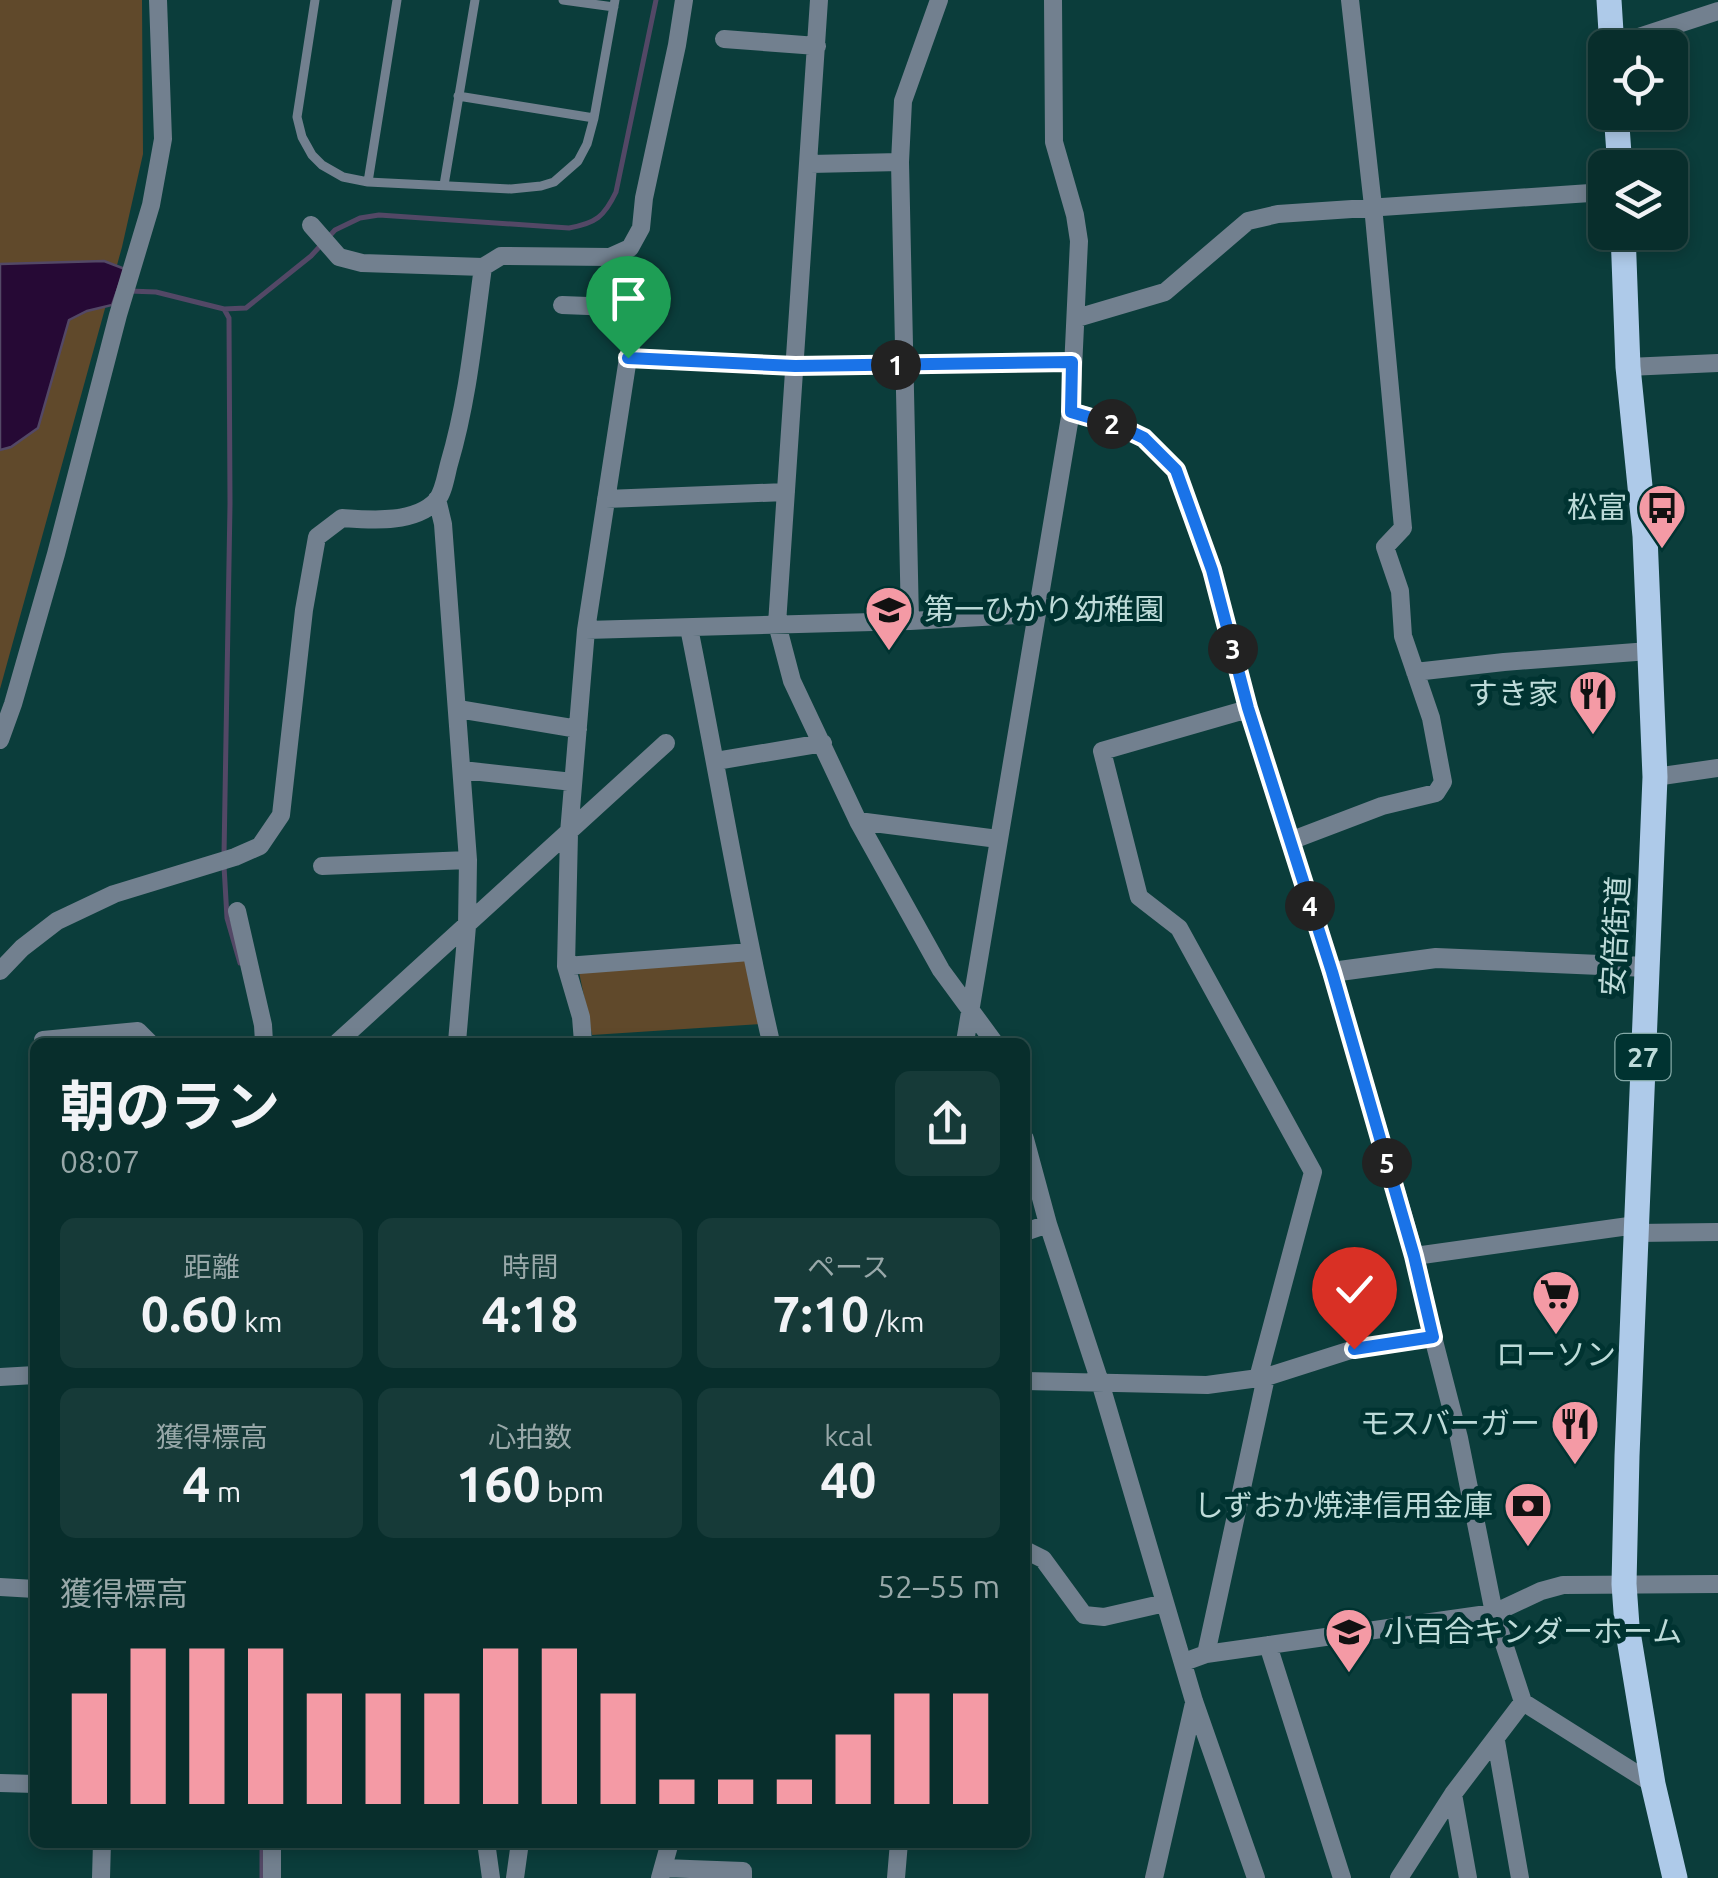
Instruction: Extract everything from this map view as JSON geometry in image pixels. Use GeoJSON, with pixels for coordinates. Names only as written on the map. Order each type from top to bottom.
{"type":"FeatureCollection","features":[{"type":"Feature","properties":{"kind":"main road"},"geometry":{"type":"LineString","coordinates":[[1609,0],[1611,30]]}},
{"type":"Feature","properties":{"kind":"main road","name":"安倍街道"},"geometry":{"type":"LineString","coordinates":[[1624,250],[1628,367],[1646,536],[1656,777],[1624,1584],[1627,1626],[1653,1784],[1675,1878]]}},
{"type":"Feature","properties":{"kind":"street"},"geometry":{"type":"LineString","coordinates":[[0,740],[56,554],[151,205],[163,139],[158,0]]}},
{"type":"Feature","properties":{"kind":"street"},"geometry":{"type":"LineString","coordinates":[[311,225],[339,258],[362,264],[483,267],[501,256],[610,257],[630,248],[641,228],[684,0]]}},
{"type":"Feature","properties":{"kind":"street"},"geometry":{"type":"LineString","coordinates":[[819,0],[778,624],[792,681],[858,821],[941,970],[991,1038]]}},
{"type":"Feature","properties":{"kind":"street"},"geometry":{"type":"LineString","coordinates":[[910,621],[900,162],[903,102],[939,0]]}},
{"type":"Feature","properties":{"kind":"street"},"geometry":{"type":"LineString","coordinates":[[966,1038],[1071,412],[1079,241],[1076,215],[1054,142],[1052,0]]}},
{"type":"Feature","properties":{"kind":"street"},"geometry":{"type":"LineString","coordinates":[[1290,841],[1382,806],[1436,793],[1442,782],[1431,718],[1403,636],[1400,590],[1386,548],[1403,528],[1350,0]]}},
{"type":"Feature","properties":{"kind":"street"},"geometry":{"type":"LineString","coordinates":[[1662,30],[1718,11]]}},
{"type":"Feature","properties":{"kind":"street"},"geometry":{"type":"LineString","coordinates":[[724,39],[816,46]]}},
{"type":"Feature","properties":{"kind":"street"},"geometry":{"type":"LineString","coordinates":[[810,164],[900,162]]}},
{"type":"Feature","properties":{"kind":"street"},"geometry":{"type":"LineString","coordinates":[[1077,318],[1165,292],[1248,221],[1278,214],[1373,206],[1588,193]]}},
{"type":"Feature","properties":{"kind":"street"},"geometry":{"type":"LineString","coordinates":[[0,971],[57,921],[114,894],[260,846],[281,815],[316,537],[342,518],[395,518],[418,513],[437,500],[461,422],[483,267]]}},
{"type":"Feature","properties":{"kind":"street"},"geometry":{"type":"LineString","coordinates":[[562,305],[640,308],[628,358],[586,630],[569,833],[566,966],[583,1038]]}},
{"type":"Feature","properties":{"kind":"street"},"geometry":{"type":"LineString","coordinates":[[628,358],[795,366],[1072,362]]}},
{"type":"Feature","properties":{"kind":"street"},"geometry":{"type":"LineString","coordinates":[[1628,367],[1718,363]]}},
{"type":"Feature","properties":{"kind":"street"},"geometry":{"type":"LineString","coordinates":[[1071,412],[1144,438],[1176,470],[1212,570],[1248,708],[1332,972],[1414,1256],[1460,1438],[1494,1613],[1524,1702],[1653,1784]]}},
{"type":"Feature","properties":{"kind":"street"},"geometry":{"type":"LineString","coordinates":[[606,499],[786,492]]}},
{"type":"Feature","properties":{"kind":"street"},"geometry":{"type":"LineString","coordinates":[[437,500],[443,524],[468,860],[458,1038]]}},
{"type":"Feature","properties":{"kind":"street"},"geometry":{"type":"LineString","coordinates":[[586,630],[1036,614]]}},
{"type":"Feature","properties":{"kind":"street"},"geometry":{"type":"LineString","coordinates":[[689,628],[750,952],[770,1038]]}},
{"type":"Feature","properties":{"kind":"street"},"geometry":{"type":"LineString","coordinates":[[1415,672],[1648,651]]}},
{"type":"Feature","properties":{"kind":"street"},"geometry":{"type":"LineString","coordinates":[[1206,1654],[1262,1378],[1313,1172],[1179,928],[1139,897],[1102,750],[1248,708]]}},
{"type":"Feature","properties":{"kind":"street"},"geometry":{"type":"LineString","coordinates":[[458,709],[578,728]]}},
{"type":"Feature","properties":{"kind":"street"},"geometry":{"type":"LineString","coordinates":[[342,1038],[666,743]]}},
{"type":"Feature","properties":{"kind":"street"},"geometry":{"type":"LineString","coordinates":[[716,761],[823,743]]}},
{"type":"Feature","properties":{"kind":"street"},"geometry":{"type":"LineString","coordinates":[[1656,777],[1718,768]]}},
{"type":"Feature","properties":{"kind":"street"},"geometry":{"type":"LineString","coordinates":[[462,770],[574,782]]}},
{"type":"Feature","properties":{"kind":"street"},"geometry":{"type":"LineString","coordinates":[[858,821],[998,839]]}},
{"type":"Feature","properties":{"kind":"street"},"geometry":{"type":"LineString","coordinates":[[322,866],[468,860]]}},
{"type":"Feature","properties":{"kind":"street"},"geometry":{"type":"LineString","coordinates":[[237,911],[264,1038]]}},
{"type":"Feature","properties":{"kind":"street"},"geometry":{"type":"LineString","coordinates":[[566,966],[750,952]]}},
{"type":"Feature","properties":{"kind":"street"},"geometry":{"type":"LineString","coordinates":[[1332,972],[1436,958],[1647,967]]}},
{"type":"Feature","properties":{"kind":"street"},"geometry":{"type":"LineString","coordinates":[[64,1038],[138,1031],[145,1038]]}},
{"type":"Feature","properties":{"kind":"street"},"geometry":{"type":"LineString","coordinates":[[1030,1157],[1194,1701],[1256,1878]]}},
{"type":"Feature","properties":{"kind":"street"},"geometry":{"type":"LineString","coordinates":[[1030,1230],[1048,1224]]}},
{"type":"Feature","properties":{"kind":"street"},"geometry":{"type":"LineString","coordinates":[[1414,1256],[1636,1229],[1718,1232]]}},
{"type":"Feature","properties":{"kind":"street"},"geometry":{"type":"LineString","coordinates":[[1030,1380],[1207,1384],[1262,1378],[1354,1349],[1433,1337]]}},
{"type":"Feature","properties":{"kind":"street"},"geometry":{"type":"LineString","coordinates":[[0,1378],[30,1375]]}},
{"type":"Feature","properties":{"kind":"street"},"geometry":{"type":"LineString","coordinates":[[1030,1552],[1043,1559],[1084,1615],[1104,1616],[1165,1603]]}},
{"type":"Feature","properties":{"kind":"street"},"geometry":{"type":"LineString","coordinates":[[1184,1662],[1206,1654],[1494,1613],[1563,1585],[1718,1584]]}},
{"type":"Feature","properties":{"kind":"street"},"geometry":{"type":"LineString","coordinates":[[0,1587],[30,1589]]}},
{"type":"Feature","properties":{"kind":"street"},"geometry":{"type":"LineString","coordinates":[[1268,1645],[1342,1878]]}},
{"type":"Feature","properties":{"kind":"street"},"geometry":{"type":"LineString","coordinates":[[1154,1878],[1194,1701]]}},
{"type":"Feature","properties":{"kind":"street"},"geometry":{"type":"LineString","coordinates":[[1400,1878],[1454,1794],[1524,1702]]}},
{"type":"Feature","properties":{"kind":"street"},"geometry":{"type":"LineString","coordinates":[[1496,1740],[1520,1878]]}},
{"type":"Feature","properties":{"kind":"street"},"geometry":{"type":"LineString","coordinates":[[0,1783],[30,1784]]}},
{"type":"Feature","properties":{"kind":"street"},"geometry":{"type":"LineString","coordinates":[[1454,1794],[1468,1878]]}},
{"type":"Feature","properties":{"kind":"street"},"geometry":{"type":"LineString","coordinates":[[101,1878],[102,1848]]}},
{"type":"Feature","properties":{"kind":"street"},"geometry":{"type":"LineString","coordinates":[[272,1848],[272,1878]]}},
{"type":"Feature","properties":{"kind":"street"},"geometry":{"type":"LineString","coordinates":[[487,1848],[491,1878]]}},
{"type":"Feature","properties":{"kind":"street"},"geometry":{"type":"LineString","coordinates":[[515,1878],[519,1848]]}},
{"type":"Feature","properties":{"kind":"street"},"geometry":{"type":"LineString","coordinates":[[668,1848],[662,1873],[743,1871],[743,1878]]}},
{"type":"Feature","properties":{"kind":"street"},"geometry":{"type":"LineString","coordinates":[[896,1878],[898,1848]]}},
{"type":"Feature","properties":{"kind":"lane"},"geometry":{"type":"LineString","coordinates":[[315,0],[297,117],[302,136],[322,165],[344,177],[368,182],[511,189],[554,182],[578,161],[587,144],[614,4],[563,0]]}},
{"type":"Feature","properties":{"kind":"lane"},"geometry":{"type":"LineString","coordinates":[[368,182],[397,0]]}},
{"type":"Feature","properties":{"kind":"lane"},"geometry":{"type":"LineString","coordinates":[[444,185],[475,0]]}},
{"type":"Feature","properties":{"kind":"lane"},"geometry":{"type":"LineString","coordinates":[[458,96],[594,118]]}},
{"type":"Feature","properties":{"kind":"shaded area"},"geometry":{"type":"Polygon","coordinates":[[[0,0],[142,0],[143,154],[122,247],[0,689],[0,0]]]}},
{"type":"Feature","properties":{"kind":"shaded area"},"geometry":{"type":"Polygon","coordinates":[[[104,261],[125,269],[112,305],[69,320],[38,428],[0,450],[0,264],[104,261]]]}},
{"type":"Feature","properties":{"kind":"shaded area"},"geometry":{"type":"Polygon","coordinates":[[[746,959],[761,1024],[592,1035],[579,972],[746,959]]]}},
{"type":"Feature","properties":{"kind":"waterway"},"geometry":{"type":"LineString","coordinates":[[129,291],[156,292],[224,309],[246,308],[311,256],[335,230],[360,218],[379,215],[569,228],[593,221],[616,192],[656,0]]}},
{"type":"Feature","properties":{"kind":"waterway"},"geometry":{"type":"LineString","coordinates":[[224,309],[229,318],[230,504],[224,855]]}},
{"type":"Feature","properties":{"kind":"waterway"},"geometry":{"type":"LineString","coordinates":[[224,866],[227,918],[240,963]]}},
{"type":"Feature","properties":{"kind":"waterway"},"geometry":{"type":"LineString","coordinates":[[262,1848],[262,1878]]}},
{"type":"Feature","properties":{"kind":"place","name":"松富"},"geometry":{"type":"Point","coordinates":[1662,550]}},
{"type":"Feature","properties":{"kind":"place","name":"第一ひかり幼稚園"},"geometry":{"type":"Point","coordinates":[889,652]}},
{"type":"Feature","properties":{"kind":"place","name":"すき家"},"geometry":{"type":"Point","coordinates":[1593,736]}},
{"type":"Feature","properties":{"kind":"place","name":"ローソン"},"geometry":{"type":"Point","coordinates":[1556,1336]}},
{"type":"Feature","properties":{"kind":"place","name":"モスバーガー"},"geometry":{"type":"Point","coordinates":[1575,1466]}},
{"type":"Feature","properties":{"kind":"place","name":"しずおか焼津信用金庫"},"geometry":{"type":"Point","coordinates":[1528,1548]}},
{"type":"Feature","properties":{"kind":"place","name":"小百合キンダーホーム"},"geometry":{"type":"Point","coordinates":[1349,1674]}},
{"type":"Feature","properties":{"kind":"route"},"geometry":{"type":"LineString","coordinates":[[628,358],[795,366],[1072,362],[1071,412],[1144,438],[1176,470],[1212,570],[1248,708],[1332,972],[1414,1256],[1433,1337],[1354,1349]]}}]}
